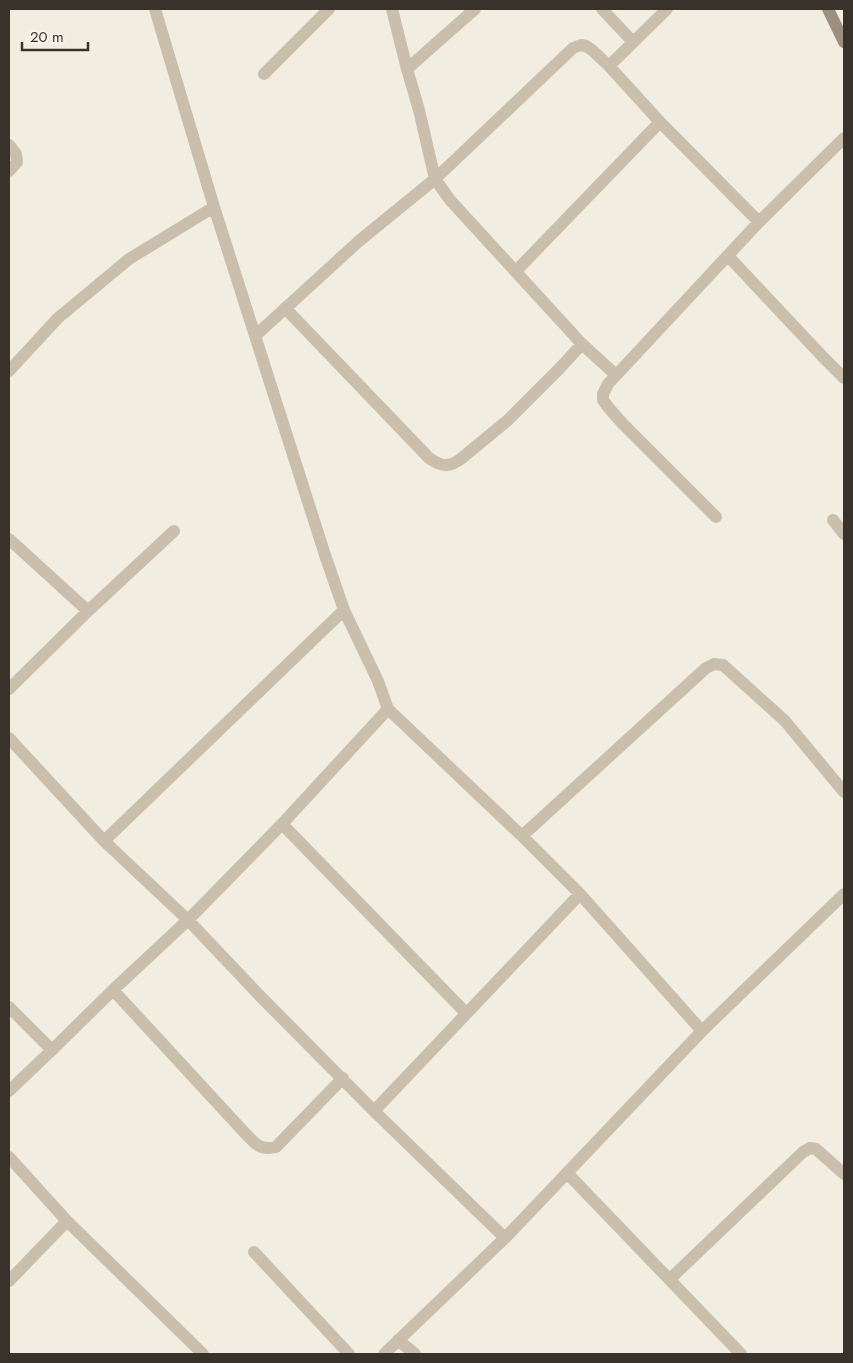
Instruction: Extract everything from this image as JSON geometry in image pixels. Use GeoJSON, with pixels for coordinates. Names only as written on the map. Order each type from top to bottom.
{"type":"FeatureCollection","features":[{"type":"Feature","properties":{"kind":"street"},"geometry":{"type":"LineString","coordinates":[[155,9],[214,207],[325,555],[344,610],[378,681],[388,709],[522,836],[580,894],[702,1032]]}},
{"type":"Feature","properties":{"kind":"street"},"geometry":{"type":"LineString","coordinates":[[264,74],[329,9]]}},
{"type":"Feature","properties":{"kind":"street"},"geometry":{"type":"LineString","coordinates":[[392,9],[435,179],[450,200],[582,344],[616,376]]}},
{"type":"Feature","properties":{"kind":"street"},"geometry":{"type":"LineString","coordinates":[[407,69],[475,9]]}},
{"type":"Feature","properties":{"kind":"street"},"geometry":{"type":"LineString","coordinates":[[602,9],[633,42]]}},
{"type":"Feature","properties":{"kind":"street"},"geometry":{"type":"LineString","coordinates":[[608,66],[667,9]]}},
{"type":"Feature","properties":{"kind":"street"},"geometry":{"type":"LineString","coordinates":[[828,9],[844,42]]}},
{"type":"Feature","properties":{"kind":"street"},"geometry":{"type":"LineString","coordinates":[[255,336],[359,241],[435,179],[573,48],[581,45],[592,50],[759,222]]}},
{"type":"Feature","properties":{"kind":"street"},"geometry":{"type":"LineString","coordinates":[[516,271],[660,122]]}},
{"type":"Feature","properties":{"kind":"street"},"geometry":{"type":"LineString","coordinates":[[716,517],[623,424],[603,400],[603,394],[608,384],[759,222],[844,138]]}},
{"type":"Feature","properties":{"kind":"street"},"geometry":{"type":"LineString","coordinates":[[9,145],[16,154],[17,162],[9,171]]}},
{"type":"Feature","properties":{"kind":"street"},"geometry":{"type":"LineString","coordinates":[[9,371],[58,318],[129,259],[214,207]]}},
{"type":"Feature","properties":{"kind":"street"},"geometry":{"type":"LineString","coordinates":[[728,256],[844,378]]}},
{"type":"Feature","properties":{"kind":"street"},"geometry":{"type":"LineString","coordinates":[[285,308],[428,458],[436,464],[445,466],[454,464],[508,420],[582,344]]}},
{"type":"Feature","properties":{"kind":"street"},"geometry":{"type":"LineString","coordinates":[[833,520],[844,534]]}},
{"type":"Feature","properties":{"kind":"street"},"geometry":{"type":"LineString","coordinates":[[9,689],[88,611],[174,531]]}},
{"type":"Feature","properties":{"kind":"street"},"geometry":{"type":"LineString","coordinates":[[9,539],[88,611]]}},
{"type":"Feature","properties":{"kind":"street"},"geometry":{"type":"LineString","coordinates":[[104,841],[344,610]]}},
{"type":"Feature","properties":{"kind":"street"},"geometry":{"type":"LineString","coordinates":[[522,836],[706,668],[714,664],[723,665],[785,721],[844,792]]}},
{"type":"Feature","properties":{"kind":"street"},"geometry":{"type":"LineString","coordinates":[[9,1090],[188,920],[282,824],[388,709]]}},
{"type":"Feature","properties":{"kind":"street"},"geometry":{"type":"LineString","coordinates":[[9,738],[104,841],[188,920],[374,1111],[505,1238]]}},
{"type":"Feature","properties":{"kind":"street"},"geometry":{"type":"LineString","coordinates":[[282,824],[466,1013]]}},
{"type":"Feature","properties":{"kind":"street"},"geometry":{"type":"LineString","coordinates":[[374,1111],[580,894]]}},
{"type":"Feature","properties":{"kind":"street"},"geometry":{"type":"LineString","coordinates":[[384,1354],[505,1238],[702,1032],[844,894]]}},
{"type":"Feature","properties":{"kind":"street"},"geometry":{"type":"LineString","coordinates":[[113,990],[244,1132],[258,1145],[267,1149],[276,1147],[342,1078]]}},
{"type":"Feature","properties":{"kind":"street"},"geometry":{"type":"LineString","coordinates":[[9,1007],[52,1050]]}},
{"type":"Feature","properties":{"kind":"street"},"geometry":{"type":"LineString","coordinates":[[670,1279],[802,1152],[810,1148],[816,1149],[844,1174]]}},
{"type":"Feature","properties":{"kind":"street"},"geometry":{"type":"LineString","coordinates":[[9,1158],[67,1221],[203,1354]]}},
{"type":"Feature","properties":{"kind":"street"},"geometry":{"type":"LineString","coordinates":[[567,1173],[741,1354]]}},
{"type":"Feature","properties":{"kind":"street"},"geometry":{"type":"LineString","coordinates":[[9,1282],[67,1221]]}},
{"type":"Feature","properties":{"kind":"street"},"geometry":{"type":"LineString","coordinates":[[254,1252],[349,1354]]}},
{"type":"Feature","properties":{"kind":"street"},"geometry":{"type":"LineString","coordinates":[[398,1340],[415,1354]]}}]}
